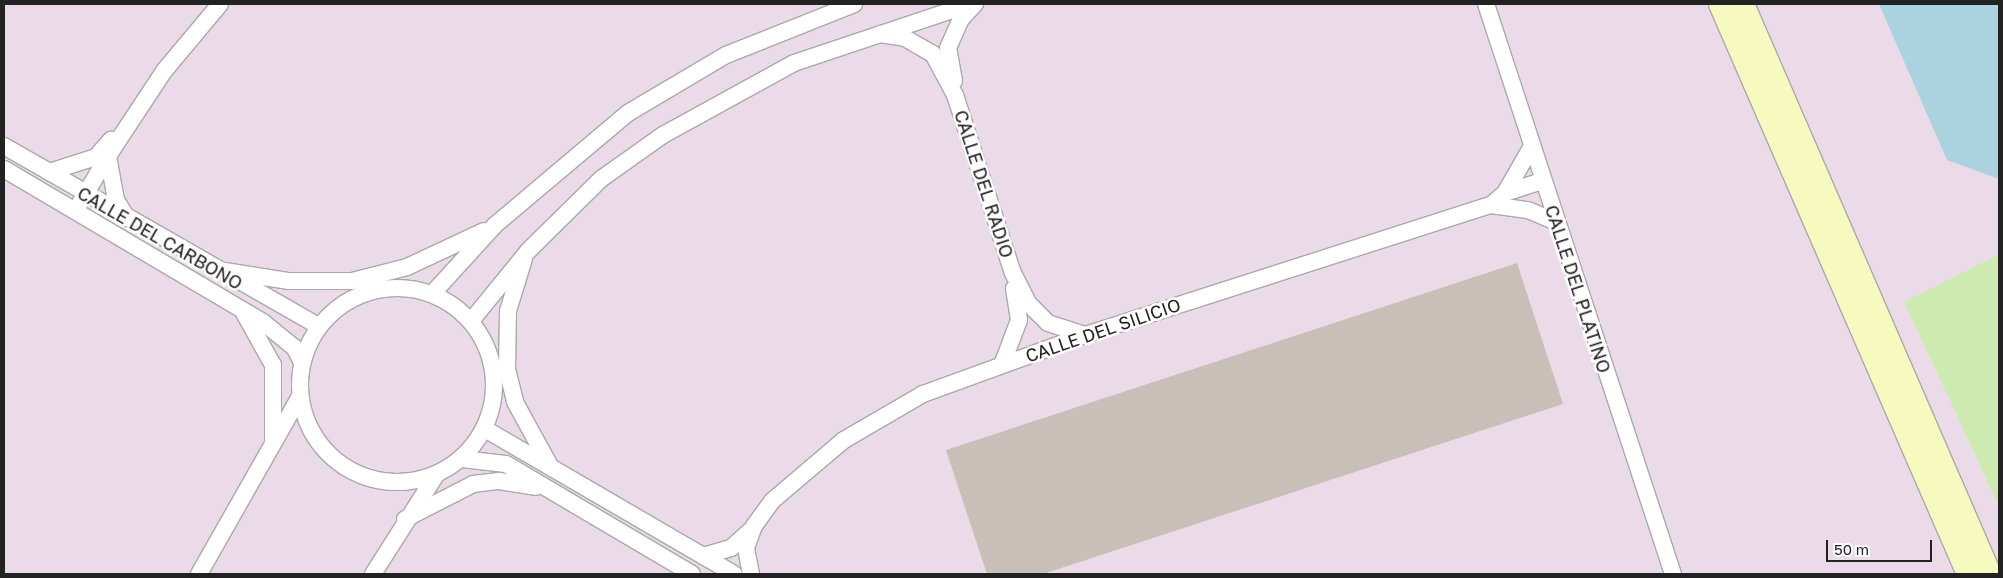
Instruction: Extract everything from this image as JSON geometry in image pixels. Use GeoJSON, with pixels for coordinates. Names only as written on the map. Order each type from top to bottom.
{"type":"FeatureCollection","features":[{"type":"Feature","properties":{"kind":"street"},"geometry":{"type":"LineString","coordinates":[[73,210],[102,157],[220,4]]}},
{"type":"Feature","properties":{"kind":"street"},"geometry":{"type":"LineString","coordinates":[[432,294],[495,225],[628,113],[726,55],[854,4]]}},
{"type":"Feature","properties":{"kind":"street"},"geometry":{"type":"LineString","coordinates":[[471,321],[528,251],[601,179],[662,135],[794,63],[970,4]]}},
{"type":"Feature","properties":{"kind":"street","name":"CALLE DEL RADIO"},"geometry":{"type":"LineString","coordinates":[[955,96],[948,48],[961,19],[975,4]]}},
{"type":"Feature","properties":{"kind":"street","name":"CALLE DEL PLATINO"},"geometry":{"type":"LineString","coordinates":[[1486,4],[1544,186],[1673,574]]}},
{"type":"Feature","properties":{"kind":"street"},"geometry":{"type":"LineString","coordinates":[[1720,4],[1968,574]]}},
{"type":"Feature","properties":{"kind":"street"},"geometry":{"type":"LineString","coordinates":[[1743,4],[1990,574]]}},
{"type":"Feature","properties":{"kind":"street","name":"CALLE DEL RADIO"},"geometry":{"type":"LineString","coordinates":[[876,34],[905,38],[933,54],[955,96],[1013,273],[1035,313],[1048,323],[1085,335]]}},
{"type":"Feature","properties":{"kind":"street","name":"CALLE DEL CARBONO"},"geometry":{"type":"LineString","coordinates":[[4,146],[215,270],[318,326]]}},
{"type":"Feature","properties":{"kind":"street"},"geometry":{"type":"LineString","coordinates":[[1500,201],[1532,146]]}},
{"type":"Feature","properties":{"kind":"street"},"geometry":{"type":"LineString","coordinates":[[49,172],[102,157]]}},
{"type":"Feature","properties":{"kind":"street"},"geometry":{"type":"LineString","coordinates":[[102,157],[116,200],[127,218]]}},
{"type":"Feature","properties":{"kind":"street","name":"CALLE DEL CARBONO"},"geometry":{"type":"LineString","coordinates":[[4,169],[242,309],[294,347],[301,360]]}},
{"type":"Feature","properties":{"kind":"street","name":"CALLE DEL SILICIO"},"geometry":{"type":"LineString","coordinates":[[704,556],[731,548],[754,526],[772,501],[844,440],[924,394],[1085,335],[1544,186]]}},
{"type":"Feature","properties":{"kind":"street","name":"CALLE DEL SILICIO"},"geometry":{"type":"LineString","coordinates":[[1500,201],[1556,222]]}},
{"type":"Feature","properties":{"kind":"street"},"geometry":{"type":"LineString","coordinates":[[215,270],[289,281],[352,281],[407,267],[495,225]]}},
{"type":"Feature","properties":{"kind":"street"},"geometry":{"type":"LineString","coordinates":[[528,251],[508,311],[507,369],[515,402],[550,466]]}},
{"type":"Feature","properties":{"kind":"street","name":"CALLE DEL RADIO"},"geometry":{"type":"LineString","coordinates":[[1002,365],[1019,320],[1013,273]]}},
{"type":"Feature","properties":{"kind":"street"},"geometry":{"type":"LineString","coordinates":[[390,287],[432,294],[471,321],[490,354],[495,392],[485,429],[462,459],[436,475],[400,483],[364,478],[333,460],[310,432],[299,398],[301,360],[318,326],[350,299],[390,287]]}},
{"type":"Feature","properties":{"kind":"street"},"geometry":{"type":"LineString","coordinates":[[242,309],[273,365],[276,408],[272,450]]}},
{"type":"Feature","properties":{"kind":"street"},"geometry":{"type":"LineString","coordinates":[[198,574],[272,450],[299,398]]}},
{"type":"Feature","properties":{"kind":"street"},"geometry":{"type":"LineString","coordinates":[[485,429],[734,574]]}},
{"type":"Feature","properties":{"kind":"street"},"geometry":{"type":"LineString","coordinates":[[462,459],[506,464],[692,574]]}},
{"type":"Feature","properties":{"kind":"street"},"geometry":{"type":"LineString","coordinates":[[373,574],[405,519],[436,475]]}},
{"type":"Feature","properties":{"kind":"street"},"geometry":{"type":"LineString","coordinates":[[405,519],[449,492],[473,484],[499,481],[544,488]]}},
{"type":"Feature","properties":{"kind":"street","name":"CALLE DEL SILICIO"},"geometry":{"type":"LineString","coordinates":[[751,574],[746,548],[754,526]]}},
{"type":"Feature","properties":{"kind":"shaded area"},"geometry":{"type":"Polygon","coordinates":[[[4,4],[1999,4],[1999,254],[1904,302],[1999,507],[1999,574],[4,574],[4,4]]]}},
{"type":"Feature","properties":{"kind":"green space"},"geometry":{"type":"Polygon","coordinates":[[[1999,254],[1999,507],[1904,302],[1999,254]]]}},
{"type":"Feature","properties":{"kind":"water"},"geometry":{"type":"Polygon","coordinates":[[[1879,4],[1999,4],[1999,179],[1947,160],[1879,4]]]}},
{"type":"Feature","properties":{"kind":"building"},"geometry":{"type":"Polygon","coordinates":[[[1517,263],[1563,404],[1043,574],[987,574],[946,450],[1517,263]]]}}]}
